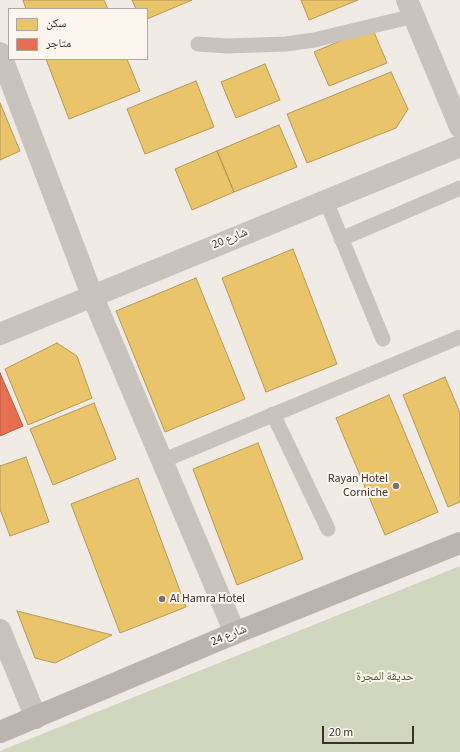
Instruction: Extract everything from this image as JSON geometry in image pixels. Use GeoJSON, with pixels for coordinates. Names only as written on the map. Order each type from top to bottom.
{"type":"FeatureCollection","features":[{"type":"Feature","properties":{"kind":"street"},"geometry":{"type":"LineString","coordinates":[[410,8],[460,127]]}},
{"type":"Feature","properties":{"kind":"street"},"geometry":{"type":"LineString","coordinates":[[0,53],[92,295],[235,633]]}},
{"type":"Feature","properties":{"kind":"street","name":"شارع 20"},"geometry":{"type":"LineString","coordinates":[[0,334],[92,295],[460,146]]}},
{"type":"Feature","properties":{"kind":"street","name":"شارع 24"},"geometry":{"type":"LineString","coordinates":[[0,732],[235,633],[460,543]]}},
{"type":"Feature","properties":{"kind":"street"},"geometry":{"type":"LineString","coordinates":[[0,630],[36,718]]}},
{"type":"Feature","properties":{"kind":"lane"},"geometry":{"type":"LineString","coordinates":[[198,44],[256,46],[300,42],[410,8]]}},
{"type":"Feature","properties":{"kind":"lane"},"geometry":{"type":"LineString","coordinates":[[341,239],[460,188]]}},
{"type":"Feature","properties":{"kind":"lane"},"geometry":{"type":"LineString","coordinates":[[326,201],[383,339]]}},
{"type":"Feature","properties":{"kind":"lane"},"geometry":{"type":"LineString","coordinates":[[162,461],[460,336]]}},
{"type":"Feature","properties":{"kind":"lane"},"geometry":{"type":"LineString","coordinates":[[274,414],[328,529]]}},
{"type":"Feature","properties":{"kind":"green space","name":"حديقة المجرة"},"geometry":{"type":"Polygon","coordinates":[[[460,566],[460,752],[0,752],[0,751],[460,566]]]}},
{"type":"Feature","properties":{"kind":"building: سكن"},"geometry":{"type":"Polygon","coordinates":[[[23,0],[104,0],[108,8],[26,8],[23,0]]]}},
{"type":"Feature","properties":{"kind":"building: سكن"},"geometry":{"type":"Polygon","coordinates":[[[132,0],[192,0],[148,19],[148,8],[136,8],[132,0]]]}},
{"type":"Feature","properties":{"kind":"building: سكن"},"geometry":{"type":"Polygon","coordinates":[[[301,0],[358,0],[309,20],[301,0]]]}},
{"type":"Feature","properties":{"kind":"building: سكن"},"geometry":{"type":"Polygon","coordinates":[[[363,31],[374,32],[387,63],[329,86],[314,52],[363,31]]]}},
{"type":"Feature","properties":{"kind":"building: سكن"},"geometry":{"type":"Polygon","coordinates":[[[46,60],[127,60],[140,91],[69,119],[46,60]]]}},
{"type":"Feature","properties":{"kind":"building: سكن"},"geometry":{"type":"Polygon","coordinates":[[[265,64],[280,100],[236,118],[221,82],[265,64]]]}},
{"type":"Feature","properties":{"kind":"building: سكن"},"geometry":{"type":"Polygon","coordinates":[[[391,72],[408,109],[396,128],[307,163],[287,114],[391,72]]]}},
{"type":"Feature","properties":{"kind":"building: سكن"},"geometry":{"type":"Polygon","coordinates":[[[196,81],[214,127],[145,154],[127,109],[196,81]]]}},
{"type":"Feature","properties":{"kind":"building: سكن"},"geometry":{"type":"Polygon","coordinates":[[[0,103],[20,151],[0,160],[0,103]]]}},
{"type":"Feature","properties":{"kind":"building: سكن"},"geometry":{"type":"Polygon","coordinates":[[[279,125],[297,167],[234,192],[217,151],[279,125]]]}},
{"type":"Feature","properties":{"kind":"building: سكن"},"geometry":{"type":"Polygon","coordinates":[[[217,151],[234,192],[192,210],[175,169],[217,151]]]}},
{"type":"Feature","properties":{"kind":"building: سكن"},"geometry":{"type":"Polygon","coordinates":[[[293,249],[337,364],[266,392],[222,278],[293,249]]]}},
{"type":"Feature","properties":{"kind":"building: سكن"},"geometry":{"type":"Polygon","coordinates":[[[196,278],[245,399],[165,432],[116,311],[196,278]]]}},
{"type":"Feature","properties":{"kind":"building: سكن"},"geometry":{"type":"Polygon","coordinates":[[[57,343],[77,356],[92,398],[28,425],[5,369],[57,343]]]}},
{"type":"Feature","properties":{"kind":"building: سكن"},"geometry":{"type":"Polygon","coordinates":[[[445,377],[460,413],[460,502],[448,507],[403,395],[445,377]]]}},
{"type":"Feature","properties":{"kind":"building: سكن"},"geometry":{"type":"Polygon","coordinates":[[[389,395],[438,512],[385,535],[336,418],[389,395]]]}},
{"type":"Feature","properties":{"kind":"building: سكن"},"geometry":{"type":"Polygon","coordinates":[[[94,403],[116,459],[53,485],[30,429],[94,403]]]}},
{"type":"Feature","properties":{"kind":"building: سكن"},"geometry":{"type":"Polygon","coordinates":[[[258,443],[303,559],[237,585],[193,469],[258,443]]]}},
{"type":"Feature","properties":{"kind":"building: سكن"},"geometry":{"type":"Polygon","coordinates":[[[26,457],[49,522],[10,536],[0,509],[0,466],[26,457]]]}},
{"type":"Feature","properties":{"kind":"building: سكن"},"geometry":{"type":"Polygon","coordinates":[[[138,478],[186,607],[120,633],[71,504],[138,478]]]}},
{"type":"Feature","properties":{"kind":"building: سكن"},"geometry":{"type":"Polygon","coordinates":[[[17,611],[112,635],[55,663],[35,658],[17,611]]]}},
{"type":"Feature","properties":{"kind":"building: متاجر"},"geometry":{"type":"Polygon","coordinates":[[[0,373],[23,426],[0,436],[0,373]]]}},
{"type":"Feature","properties":{"kind":"place","name":"Rayan Hotel Corniche"},"geometry":{"type":"Point","coordinates":[396,486]}},
{"type":"Feature","properties":{"kind":"place","name":"Al Hamra Hotel"},"geometry":{"type":"Point","coordinates":[162,599]}}]}
